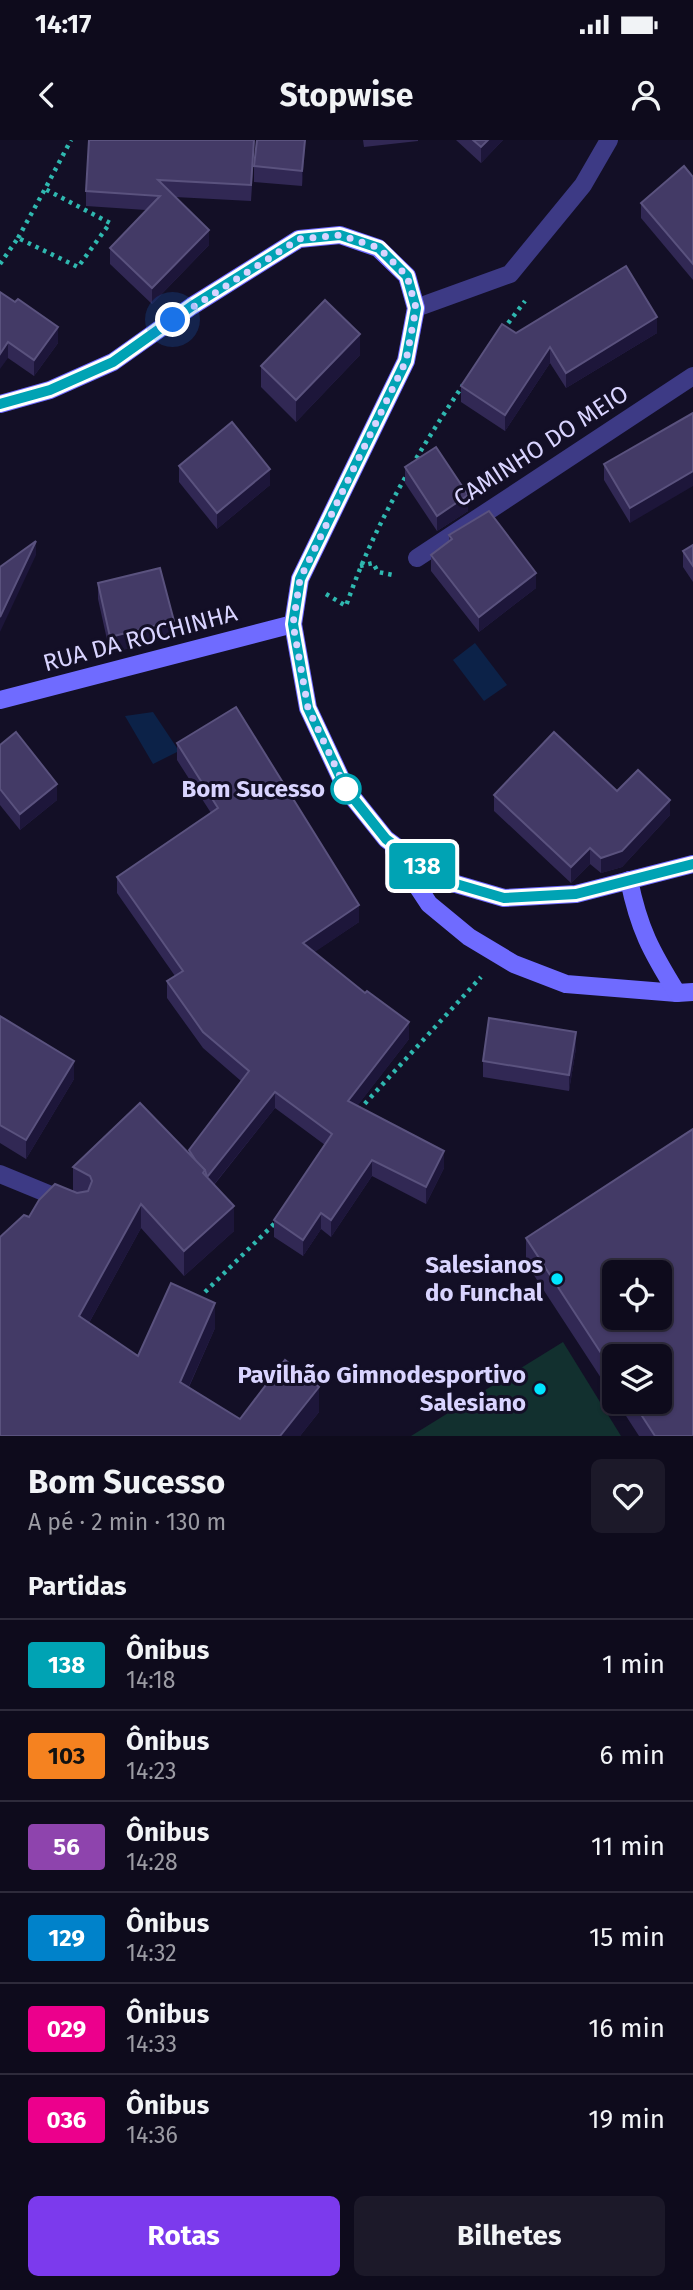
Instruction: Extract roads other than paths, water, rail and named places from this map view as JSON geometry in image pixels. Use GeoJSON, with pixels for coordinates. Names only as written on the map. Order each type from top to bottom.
{"type":"FeatureCollection","features":[{"type":"Feature","properties":{"kind":"main road"},"geometry":{"type":"LineString","coordinates":[[0,404],[50,390],[113,362],[192,306],[299,239],[340,235],[379,248],[407,276],[416,308],[406,361],[300,579],[293,624],[308,708],[346,789],[386,839],[429,904],[469,937],[500,956],[566,984],[685,992]]}},
{"type":"Feature","properties":{"kind":"main road","name":"RUA DA ROCHINHA"},"geometry":{"type":"LineString","coordinates":[[0,700],[293,624]]}},
{"type":"Feature","properties":{"kind":"main road"},"geometry":{"type":"LineString","coordinates":[[386,839],[439,879],[504,898],[576,894],[693,864]]}},
{"type":"Feature","properties":{"kind":"main road"},"geometry":{"type":"LineString","coordinates":[[629,880],[638,923],[685,992]]}},
{"type":"Feature","properties":{"kind":"street"},"geometry":{"type":"LineString","coordinates":[[416,308],[510,274],[583,185],[609,140]]}},
{"type":"Feature","properties":{"kind":"street","name":"CAMINHO DO MEIO"},"geometry":{"type":"LineString","coordinates":[[417,558],[693,376]]}},
{"type":"Feature","properties":{"kind":"street"},"geometry":{"type":"LineString","coordinates":[[0,1174],[81,1207]]}},
{"type":"Feature","properties":{"kind":"water"},"geometry":{"type":"Polygon","coordinates":[[[475,643],[507,685],[484,701],[453,660],[475,643]]]}},
{"type":"Feature","properties":{"kind":"water"},"geometry":{"type":"Polygon","coordinates":[[[153,712],[179,751],[153,764],[125,716],[153,712]]]}},
{"type":"Feature","properties":{"kind":"place","name":"Bom Sucesso"},"geometry":{"type":"Point","coordinates":[346,789]}},
{"type":"Feature","properties":{"kind":"place","name":"Salesianos do Funchal"},"geometry":{"type":"Point","coordinates":[557,1279]}},
{"type":"Feature","properties":{"kind":"place","name":"Pavilhão Gimnodesportivo Salesiano"},"geometry":{"type":"Point","coordinates":[540,1389]}}]}
